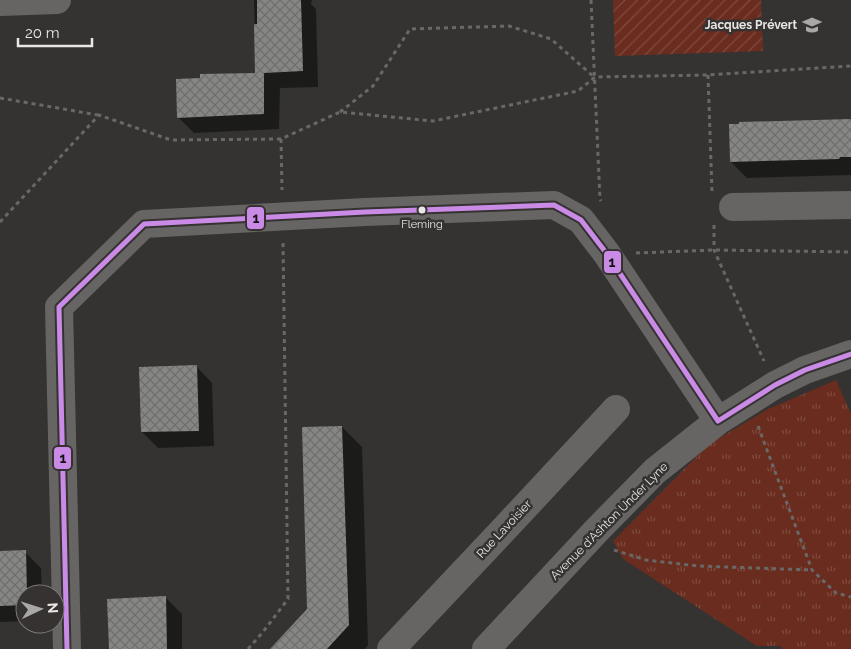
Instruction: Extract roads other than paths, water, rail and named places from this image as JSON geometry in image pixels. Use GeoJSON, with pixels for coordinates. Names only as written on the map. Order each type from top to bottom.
{"type":"FeatureCollection","features":[{"type":"Feature","properties":{"kind":"street"},"geometry":{"type":"LineString","coordinates":[[0,2],[57,0]]}},
{"type":"Feature","properties":{"kind":"street"},"geometry":{"type":"LineString","coordinates":[[67,649],[59,307],[144,224],[554,204],[581,220],[608,254],[718,421]]}},
{"type":"Feature","properties":{"kind":"street"},"geometry":{"type":"LineString","coordinates":[[733,207],[851,205]]}},
{"type":"Feature","properties":{"kind":"street","name":"Avenue d'Ashton Under Lyne"},"geometry":{"type":"LineString","coordinates":[[486,649],[655,471],[718,421],[775,385],[805,370],[851,354]]}},
{"type":"Feature","properties":{"kind":"street","name":"Rue Lavoisier"},"geometry":{"type":"LineString","coordinates":[[391,649],[616,409]]}},
{"type":"Feature","properties":{"kind":"place","name":"Jacques Prévert"},"geometry":{"type":"Point","coordinates":[812,25]}},
{"type":"Feature","properties":{"kind":"place","name":"Fleming"},"geometry":{"type":"Point","coordinates":[422,210]}}]}
